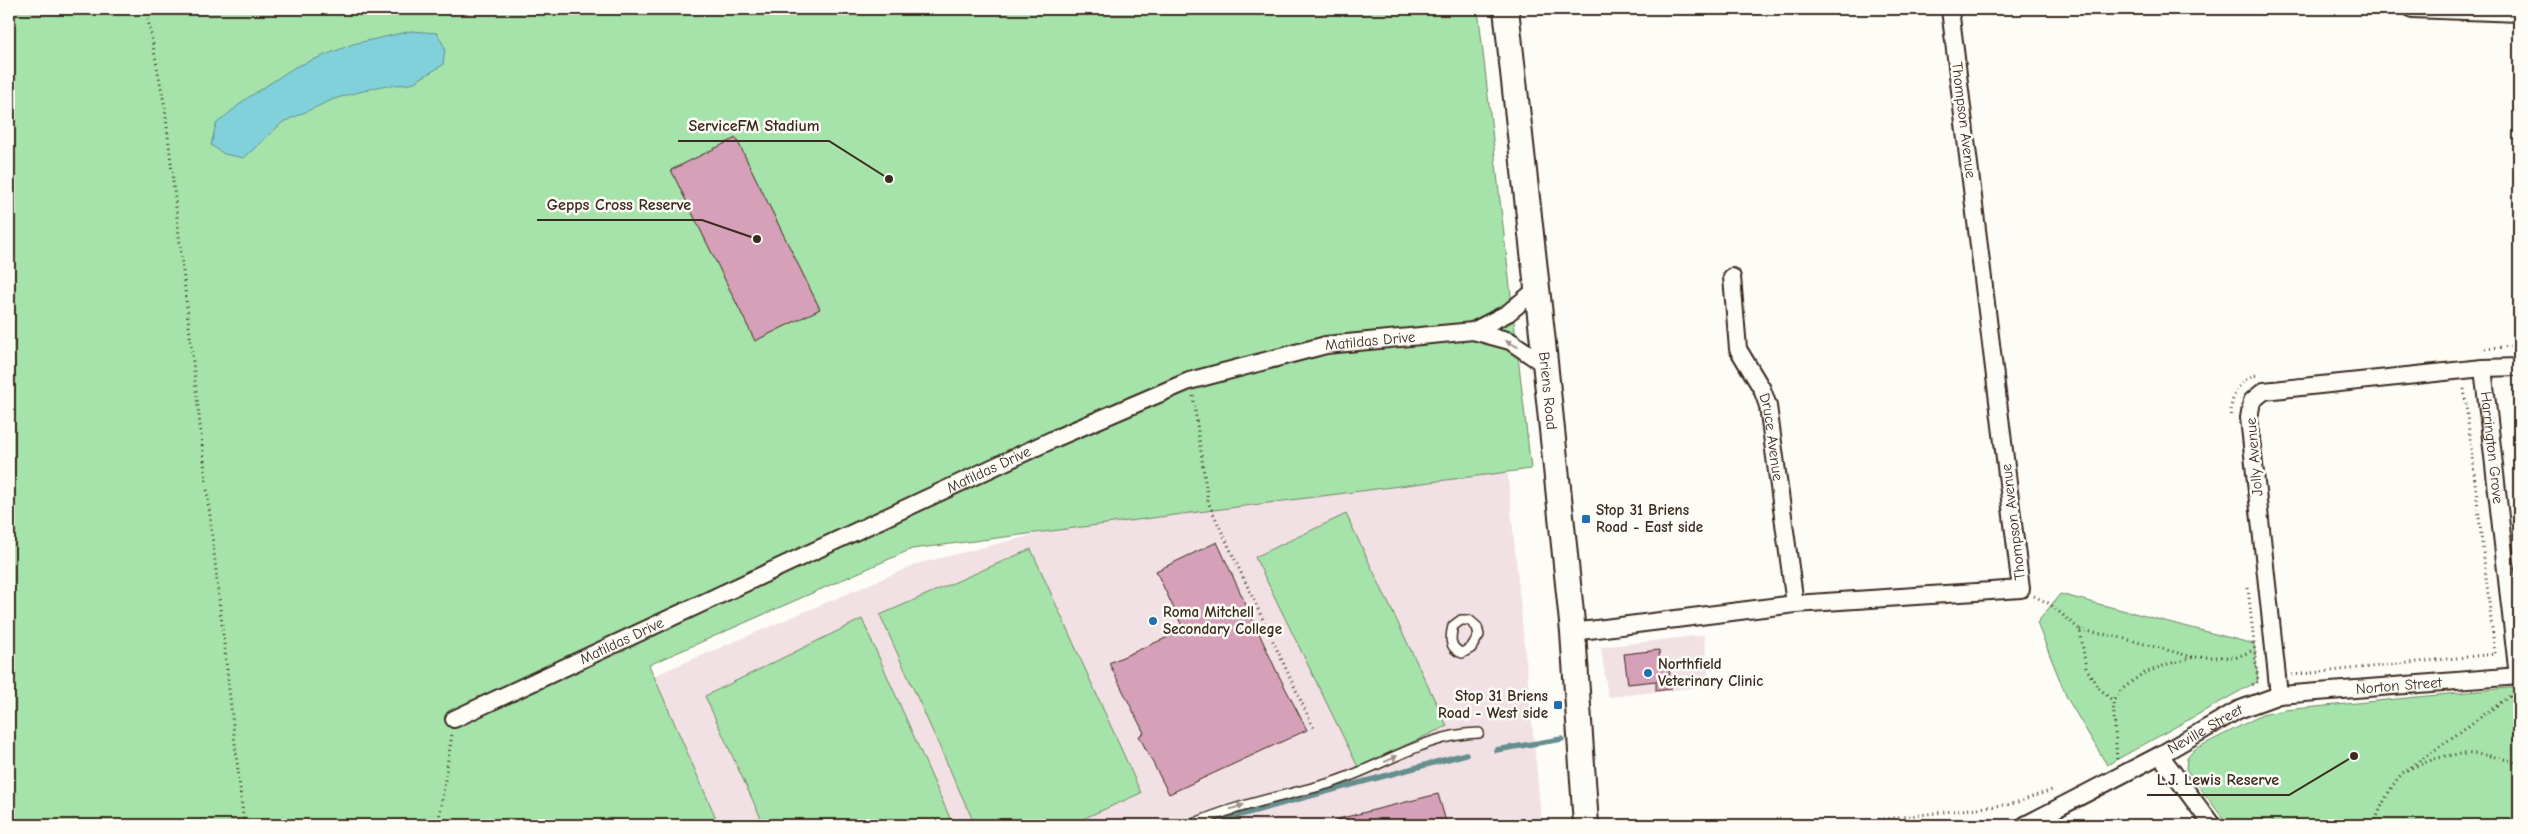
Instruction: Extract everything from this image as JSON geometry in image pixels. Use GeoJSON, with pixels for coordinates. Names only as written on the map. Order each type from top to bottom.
{"type":"FeatureCollection","features":[{"type":"Feature","properties":{"kind":"main road","name":"Briens Road"},"geometry":{"type":"LineString","coordinates":[[1506,9],[1538,290],[1573,632],[1586,825]]}},
{"type":"Feature","properties":{"kind":"main road","name":"Briens Road"},"geometry":{"type":"LineString","coordinates":[[1583,772],[1596,825]]}},
{"type":"Feature","properties":{"kind":"street","name":"Thompson Avenue"},"geometry":{"type":"LineString","coordinates":[[1573,632],[1795,604],[2021,589],[1950,9]]}},
{"type":"Feature","properties":{"kind":"street"},"geometry":{"type":"LineString","coordinates":[[2412,9],[2519,14]]}},
{"type":"Feature","properties":{"kind":"street","name":"Druce Avenue"},"geometry":{"type":"LineString","coordinates":[[1732,276],[1738,349],[1762,389],[1768,406],[1795,604]]}},
{"type":"Feature","properties":{"kind":"street"},"geometry":{"type":"LineString","coordinates":[[1474,331],[1508,313],[1538,290]]}},
{"type":"Feature","properties":{"kind":"street","name":"Matildas Drive"},"geometry":{"type":"LineString","coordinates":[[454,719],[1047,442],[1189,381],[1326,345],[1474,331],[1510,341],[1546,365]]}},
{"type":"Feature","properties":{"kind":"street","name":"Jolly Avenue"},"geometry":{"type":"LineString","coordinates":[[2279,695],[2249,418],[2252,401],[2264,391],[2483,368],[2519,367]]}},
{"type":"Feature","properties":{"kind":"street","name":"Harrington Grove"},"geometry":{"type":"LineString","coordinates":[[2483,368],[2519,676]]}},
{"type":"Feature","properties":{"kind":"street","name":"Norton Street"},"geometry":{"type":"LineString","coordinates":[[2279,695],[2519,676]]}},
{"type":"Feature","properties":{"kind":"street","name":"Neville Street"},"geometry":{"type":"LineString","coordinates":[[2025,825],[2160,755],[2238,710],[2279,695]]}},
{"type":"Feature","properties":{"kind":"street"},"geometry":{"type":"LineString","coordinates":[[2160,755],[2212,825]]}},
{"type":"Feature","properties":{"kind":"lane"},"geometry":{"type":"LineString","coordinates":[[1191,825],[1246,804],[1327,784],[1370,770],[1435,739],[1460,733],[1479,732]]}},
{"type":"Feature","properties":{"kind":"path"},"geometry":{"type":"LineString","coordinates":[[146,9],[165,108],[244,825]]}},
{"type":"Feature","properties":{"kind":"path"},"geometry":{"type":"LineString","coordinates":[[2480,350],[2509,346],[2519,350]]}},
{"type":"Feature","properties":{"kind":"path"},"geometry":{"type":"LineString","coordinates":[[2232,422],[2233,398],[2237,389],[2248,378],[2263,374]]}},
{"type":"Feature","properties":{"kind":"path"},"geometry":{"type":"LineString","coordinates":[[2293,669],[2294,674],[2495,654],[2466,392],[2465,388],[2459,388]]}},
{"type":"Feature","properties":{"kind":"path"},"geometry":{"type":"LineString","coordinates":[[1193,392],[1208,502],[1315,730]]}},
{"type":"Feature","properties":{"kind":"path"},"geometry":{"type":"LineString","coordinates":[[2021,589],[2050,604],[2080,630],[2118,637],[2194,657],[2237,657],[2254,650],[2248,586]]}},
{"type":"Feature","properties":{"kind":"path"},"geometry":{"type":"LineString","coordinates":[[2080,630],[2086,668],[2096,686],[2114,701]]}},
{"type":"Feature","properties":{"kind":"path"},"geometry":{"type":"LineString","coordinates":[[2112,762],[2117,759],[2114,701],[2121,690],[2142,674],[2194,657]]}},
{"type":"Feature","properties":{"kind":"path"},"geometry":{"type":"LineString","coordinates":[[2506,690],[2519,710]]}},
{"type":"Feature","properties":{"kind":"path"},"geometry":{"type":"LineString","coordinates":[[2374,825],[2386,798],[2404,772],[2510,696]]}},
{"type":"Feature","properties":{"kind":"path"},"geometry":{"type":"LineString","coordinates":[[438,825],[440,798],[454,719]]}},
{"type":"Feature","properties":{"kind":"path"},"geometry":{"type":"LineString","coordinates":[[2404,772],[2430,760],[2456,754],[2487,755],[2519,764]]}},
{"type":"Feature","properties":{"kind":"path"},"geometry":{"type":"LineString","coordinates":[[1834,825],[2012,804],[2055,789]]}},
{"type":"Feature","properties":{"kind":"shaded area","name":"Roma Mitchell Secondary College"},"geometry":{"type":"Polygon","coordinates":[[[1502,418],[1542,825],[712,825],[651,677],[917,564],[1502,418]]]}},
{"type":"Feature","properties":{"kind":"shaded area"},"geometry":{"type":"Polygon","coordinates":[[[1704,635],[1709,686],[1608,697],[1601,647],[1704,635]]]}},
{"type":"Feature","properties":{"kind":"green space"},"geometry":{"type":"Polygon","coordinates":[[[9,9],[1478,9],[1531,469],[912,549],[649,665],[719,825],[9,825],[9,9]]]}},
{"type":"Feature","properties":{"kind":"green space"},"geometry":{"type":"Polygon","coordinates":[[[1346,514],[1447,726],[1358,767],[1255,557],[1346,514]]]}},
{"type":"Feature","properties":{"kind":"green space"},"geometry":{"type":"Polygon","coordinates":[[[1031,549],[1141,793],[1069,825],[975,825],[880,615],[1031,549]]]}},
{"type":"Feature","properties":{"kind":"green space"},"geometry":{"type":"Polygon","coordinates":[[[2060,594],[2254,644],[2258,681],[2107,765],[2067,698],[2037,623],[2060,594]]]}},
{"type":"Feature","properties":{"kind":"green space"},"geometry":{"type":"Polygon","coordinates":[[[862,619],[953,825],[764,825],[705,696],[862,619]]]}},
{"type":"Feature","properties":{"kind":"green space"},"geometry":{"type":"Polygon","coordinates":[[[2519,687],[2519,825],[2228,825],[2186,769],[2187,758],[2195,749],[2262,715],[2285,710],[2519,687]]]}},
{"type":"Feature","properties":{"kind":"water"},"geometry":{"type":"Polygon","coordinates":[[[411,31],[437,33],[445,48],[443,65],[411,84],[381,86],[334,99],[283,122],[244,158],[224,154],[211,145],[216,124],[246,99],[295,67],[353,44],[411,31]]]}},
{"type":"Feature","properties":{"kind":"building"},"geometry":{"type":"Polygon","coordinates":[[[736,138],[820,309],[755,341],[671,170],[736,138]]]}},
{"type":"Feature","properties":{"kind":"building"},"geometry":{"type":"Polygon","coordinates":[[[1217,542],[1276,670],[1307,730],[1169,794],[1139,736],[1144,733],[1109,663],[1184,630],[1156,571],[1217,542]]]}},
{"type":"Feature","properties":{"kind":"building","name":"Northfield Veterinary Clinic"},"geometry":{"type":"Polygon","coordinates":[[[1659,650],[1660,665],[1669,664],[1671,689],[1656,691],[1656,681],[1628,684],[1624,654],[1659,650]]]}},
{"type":"Feature","properties":{"kind":"building"},"geometry":{"type":"Polygon","coordinates":[[[1438,794],[1447,825],[1335,825],[1334,820],[1438,794]]]}},
{"type":"Feature","properties":{"kind":"waterway"},"geometry":{"type":"LineString","coordinates":[[1496,750],[1562,739]]}},
{"type":"Feature","properties":{"kind":"waterway"},"geometry":{"type":"LineString","coordinates":[[1214,825],[1240,815],[1466,754]]}},
{"type":"Feature","properties":{"kind":"place","name":"ServiceFM Stadium"},"geometry":{"type":"Point","coordinates":[889,179]}},
{"type":"Feature","properties":{"kind":"place","name":"Gepps Cross Reserve"},"geometry":{"type":"Point","coordinates":[757,239]}},
{"type":"Feature","properties":{"kind":"place","name":"Stop 31 Briens Road - East side"},"geometry":{"type":"Point","coordinates":[1586,519]}},
{"type":"Feature","properties":{"kind":"place","name":"Roma Mitchell Secondary College"},"geometry":{"type":"Point","coordinates":[1153,621]}},
{"type":"Feature","properties":{"kind":"place","name":"Northfield Veterinary Clinic"},"geometry":{"type":"Point","coordinates":[1648,673]}},
{"type":"Feature","properties":{"kind":"place","name":"Stop 31 Briens Road - West side"},"geometry":{"type":"Point","coordinates":[1558,705]}},
{"type":"Feature","properties":{"kind":"place","name":"L.J. Lewis Reserve"},"geometry":{"type":"Point","coordinates":[2354,756]}}]}
